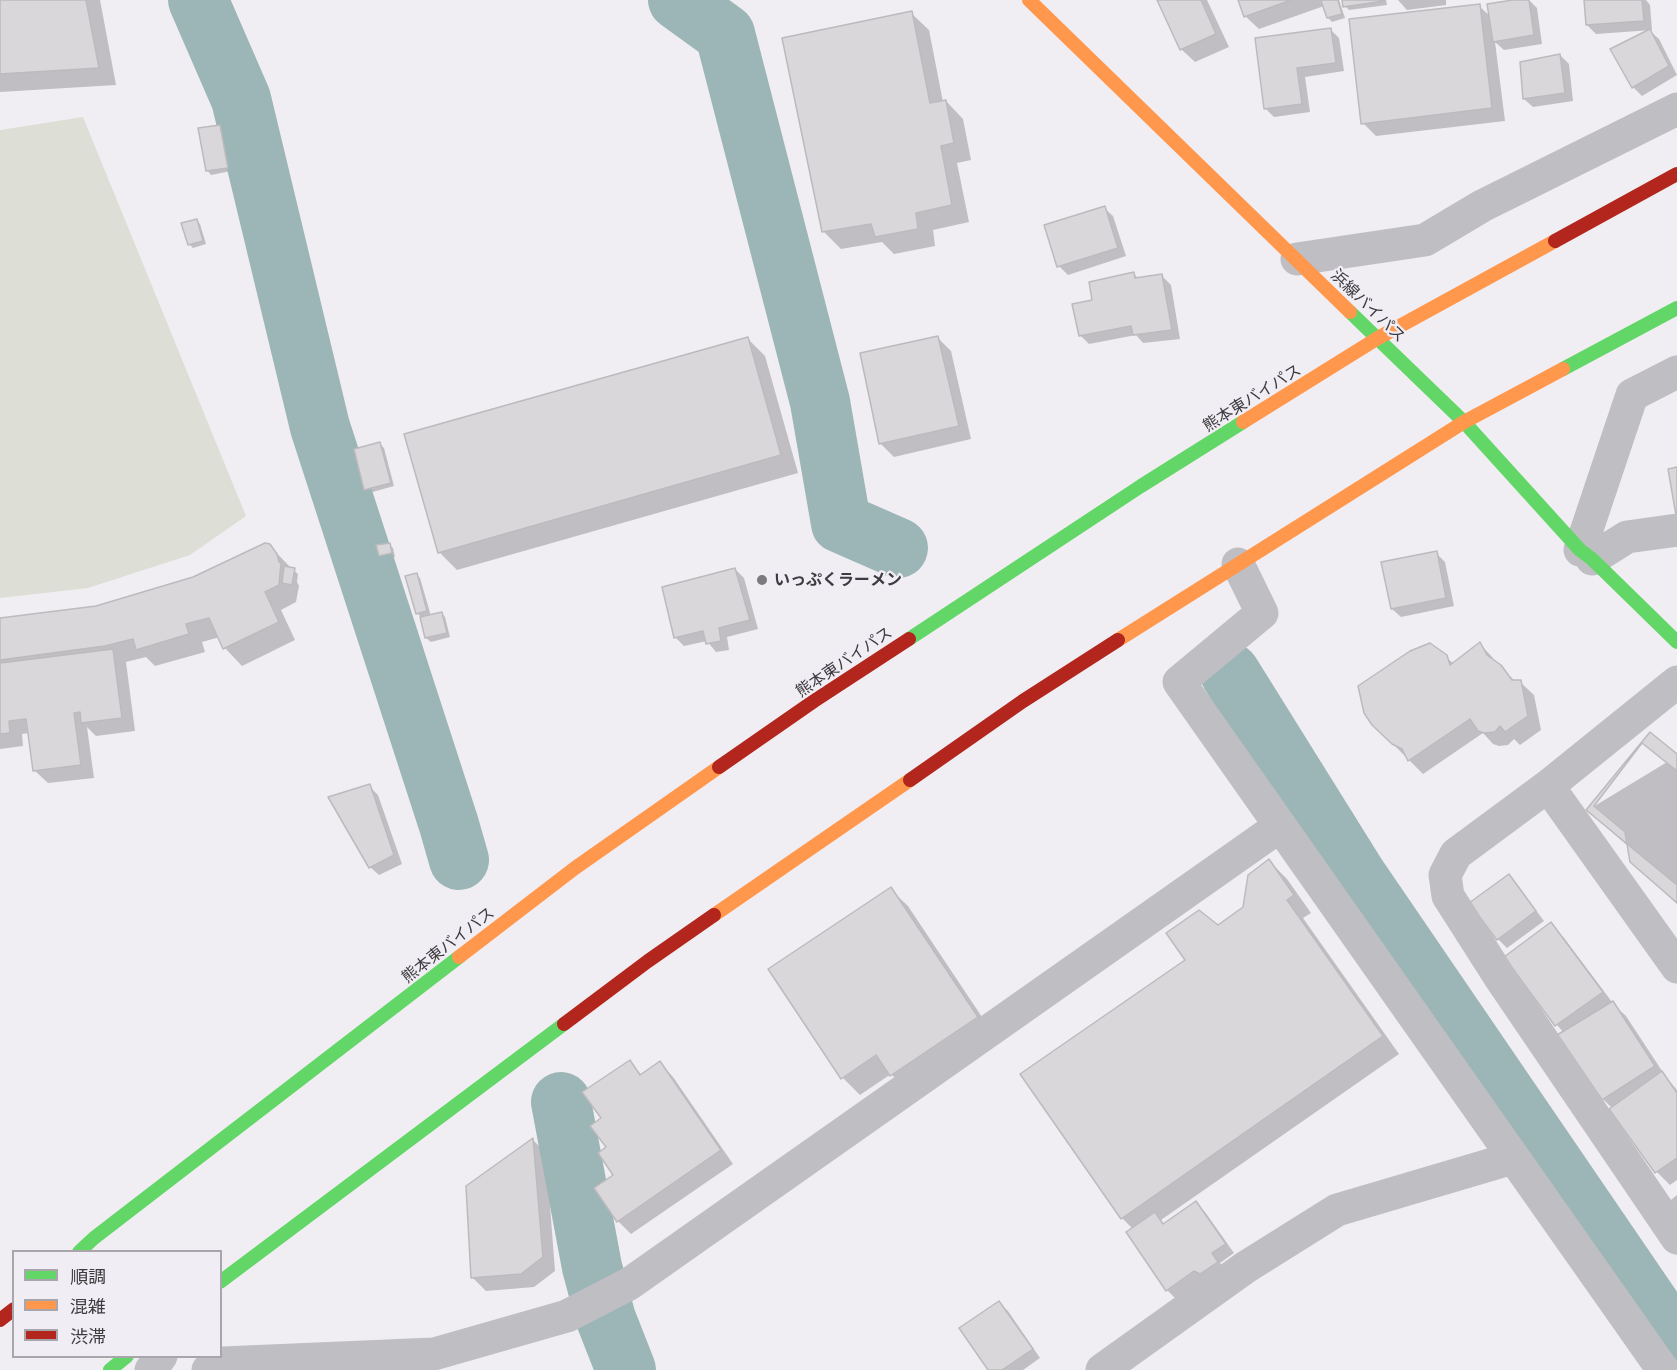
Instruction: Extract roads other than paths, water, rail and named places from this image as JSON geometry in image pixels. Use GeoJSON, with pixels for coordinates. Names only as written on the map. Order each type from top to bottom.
{"type":"FeatureCollection","features":[{"type":"Feature","properties":{"kind":"highway","name":"浜線バイパス"},"geometry":{"type":"LineString","coordinates":[[1029,0],[1464,422],[1586,554],[1677,642]]}},
{"type":"Feature","properties":{"kind":"highway","name":"熊本東バイパス"},"geometry":{"type":"LineString","coordinates":[[80,1250],[575,868],[814,701],[1141,486],[1378,339],[1677,174]]}},
{"type":"Feature","properties":{"kind":"highway"},"geometry":{"type":"LineString","coordinates":[[222,1280],[648,961],[1023,701],[1464,422],[1677,308]]}},
{"type":"Feature","properties":{"kind":"highway"},"geometry":{"type":"LineString","coordinates":[[0,1320],[12,1311]]}},
{"type":"Feature","properties":{"kind":"highway"},"geometry":{"type":"LineString","coordinates":[[110,1370],[125,1358]]}},
{"type":"Feature","properties":{"kind":"street"},"geometry":{"type":"LineString","coordinates":[[1297,259],[1425,240],[1482,206],[1677,109]]}},
{"type":"Feature","properties":{"kind":"street"},"geometry":{"type":"LineString","coordinates":[[1586,554],[1632,395],[1677,372]]}},
{"type":"Feature","properties":{"kind":"street"},"geometry":{"type":"LineString","coordinates":[[1586,554],[1627,537],[1677,530]]}},
{"type":"Feature","properties":{"kind":"street"},"geometry":{"type":"LineString","coordinates":[[1238,564],[1262,613],[1179,682],[1663,1370]]}},
{"type":"Feature","properties":{"kind":"street"},"geometry":{"type":"LineString","coordinates":[[1677,682],[1548,786],[1456,854],[1445,875],[1448,896],[1499,976],[1677,1238]]}},
{"type":"Feature","properties":{"kind":"street"},"geometry":{"type":"LineString","coordinates":[[1548,786],[1677,967]]}},
{"type":"Feature","properties":{"kind":"street"},"geometry":{"type":"LineString","coordinates":[[208,1370],[223,1363],[434,1354],[567,1316],[629,1284],[1280,826]]}},
{"type":"Feature","properties":{"kind":"street"},"geometry":{"type":"LineString","coordinates":[[1101,1370],[1246,1267],[1337,1210],[1513,1158]]}},
{"type":"Feature","properties":{"kind":"waterway"},"geometry":{"type":"LineString","coordinates":[[198,0],[241,99],[320,427],[459,860]]}},
{"type":"Feature","properties":{"kind":"waterway"},"geometry":{"type":"LineString","coordinates":[[678,0],[725,34],[820,402],[841,523],[898,548]]}},
{"type":"Feature","properties":{"kind":"waterway"},"geometry":{"type":"LineString","coordinates":[[1230,673],[1356,875],[1677,1345]]}},
{"type":"Feature","properties":{"kind":"waterway"},"geometry":{"type":"LineString","coordinates":[[561,1102],[592,1267],[606,1319],[626,1370]]}},
{"type":"Feature","properties":{"kind":"place","name":"いっぷくラーメン"},"geometry":{"type":"Point","coordinates":[762,580]}}]}
